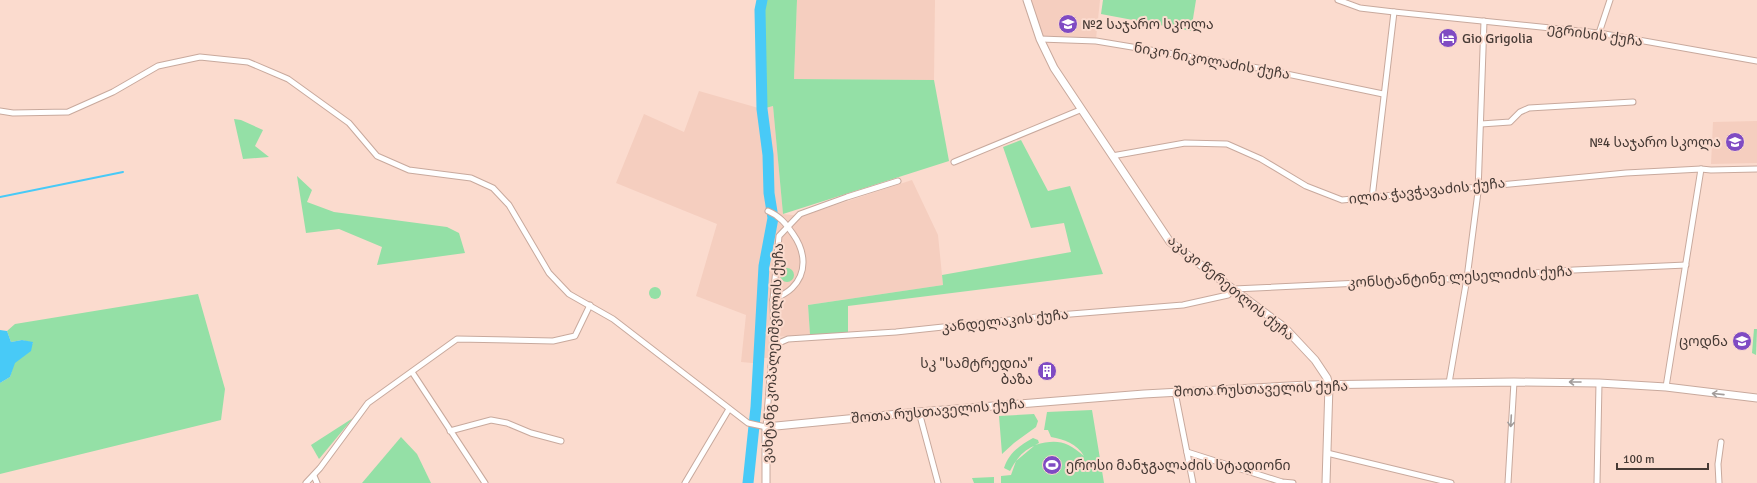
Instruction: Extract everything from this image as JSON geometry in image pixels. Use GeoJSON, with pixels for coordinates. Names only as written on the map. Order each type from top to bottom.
{"type":"FeatureCollection","features":[{"type":"Feature","properties":{"kind":"street","name":"აკაკი წერეთლის ქუჩა"},"geometry":{"type":"LineString","coordinates":[[1027,0],[1040,39],[1054,68],[1080,110],[1170,242],[1284,327],[1315,360],[1327,378],[1329,385],[1326,483]]}},
{"type":"Feature","properties":{"kind":"street","name":"ეგრისის ქუჩა"},"geometry":{"type":"LineString","coordinates":[[1338,0],[1360,8],[1599,33],[1757,61]]}},
{"type":"Feature","properties":{"kind":"street"},"geometry":{"type":"LineString","coordinates":[[1599,33],[1610,0]]}},
{"type":"Feature","properties":{"kind":"street"},"geometry":{"type":"LineString","coordinates":[[1372,198],[1383,94],[1394,12]]}},
{"type":"Feature","properties":{"kind":"street"},"geometry":{"type":"LineString","coordinates":[[1449,383],[1467,278],[1479,187],[1484,21]]}},
{"type":"Feature","properties":{"kind":"street","name":"ნიკო ნიკოლაძის ქუჩა"},"geometry":{"type":"LineString","coordinates":[[1040,39],[1096,41],[1258,68],[1383,94]]}},
{"type":"Feature","properties":{"kind":"street"},"geometry":{"type":"LineString","coordinates":[[0,111],[13,114],[68,112],[113,92],[158,66],[200,57],[248,62],[288,80],[349,123],[377,156],[409,170],[471,178],[493,188],[509,205],[549,273],[569,294],[613,319],[748,422],[766,427]]}},
{"type":"Feature","properties":{"kind":"street"},"geometry":{"type":"LineString","coordinates":[[1481,124],[1510,122],[1520,112],[1529,108],[1633,102]]}},
{"type":"Feature","properties":{"kind":"street"},"geometry":{"type":"LineString","coordinates":[[954,162],[1080,110]]}},
{"type":"Feature","properties":{"kind":"street","name":"ილია ჭავჭავაძის ქუჩა"},"geometry":{"type":"LineString","coordinates":[[1112,156],[1185,143],[1227,144],[1261,159],[1306,186],[1342,200],[1626,173],[1701,169],[1757,169]]}},
{"type":"Feature","properties":{"kind":"street"},"geometry":{"type":"LineString","coordinates":[[1666,387],[1701,169]]}},
{"type":"Feature","properties":{"kind":"street"},"geometry":{"type":"LineString","coordinates":[[787,226],[800,214],[898,181]]}},
{"type":"Feature","properties":{"kind":"street"},"geometry":{"type":"LineString","coordinates":[[768,211],[775,214],[787,226],[800,245],[804,264],[798,281],[791,289],[773,300]]}},
{"type":"Feature","properties":{"kind":"street","name":"ვახტანგ კოპალეიშვილის ქუჩა"},"geometry":{"type":"LineString","coordinates":[[766,483],[766,427],[770,373],[774,345],[773,300],[779,236],[787,226]]}},
{"type":"Feature","properties":{"kind":"street","name":"კონსტანტინე ლესელიძის ქუჩა"},"geometry":{"type":"LineString","coordinates":[[1234,289],[1467,278],[1574,270],[1686,265]]}},
{"type":"Feature","properties":{"kind":"street","name":"კანდელაკის ქუჩა"},"geometry":{"type":"LineString","coordinates":[[774,345],[788,338],[896,332],[1046,316],[1183,305],[1228,295],[1234,289]]}},
{"type":"Feature","properties":{"kind":"street"},"geometry":{"type":"LineString","coordinates":[[306,483],[314,476],[368,403],[457,339],[554,340],[575,336],[590,305]]}},
{"type":"Feature","properties":{"kind":"street"},"geometry":{"type":"LineString","coordinates":[[412,372],[485,483]]}},
{"type":"Feature","properties":{"kind":"street"},"geometry":{"type":"LineString","coordinates":[[1508,483],[1514,382]]}},
{"type":"Feature","properties":{"kind":"street","name":"შოთა რუსთაველის ქუჩა"},"geometry":{"type":"LineString","coordinates":[[766,427],[919,412],[1175,392],[1329,385],[1514,382],[1599,383],[1666,387],[1757,398]]}},
{"type":"Feature","properties":{"kind":"street"},"geometry":{"type":"LineString","coordinates":[[1597,483],[1599,383]]}},
{"type":"Feature","properties":{"kind":"street"},"geometry":{"type":"LineString","coordinates":[[1175,392],[1193,483]]}},
{"type":"Feature","properties":{"kind":"street"},"geometry":{"type":"LineString","coordinates":[[685,483],[729,409]]}},
{"type":"Feature","properties":{"kind":"street"},"geometry":{"type":"LineString","coordinates":[[919,412],[938,483]]}},
{"type":"Feature","properties":{"kind":"street"},"geometry":{"type":"LineString","coordinates":[[450,431],[491,420],[507,423],[531,433],[561,441]]}},
{"type":"Feature","properties":{"kind":"street"},"geometry":{"type":"LineString","coordinates":[[1719,483],[1718,464],[1721,442]]}},
{"type":"Feature","properties":{"kind":"street"},"geometry":{"type":"LineString","coordinates":[[1187,452],[1282,482],[1293,483]]}},
{"type":"Feature","properties":{"kind":"street"},"geometry":{"type":"LineString","coordinates":[[1327,453],[1451,483]]}},
{"type":"Feature","properties":{"kind":"street"},"geometry":{"type":"LineString","coordinates":[[314,476],[317,483]]}},
{"type":"Feature","properties":{"kind":"shaded area"},"geometry":{"type":"Polygon","coordinates":[[[797,0],[935,0],[934,80],[794,79],[797,0]]]}},
{"type":"Feature","properties":{"kind":"shaded area","name":"№2 საჯარო სკოლა"},"geometry":{"type":"Polygon","coordinates":[[[1030,0],[1100,0],[1096,39],[1044,37],[1030,0]]]}},
{"type":"Feature","properties":{"kind":"shaded area"},"geometry":{"type":"Polygon","coordinates":[[[699,91],[762,109],[773,106],[783,214],[802,216],[912,180],[938,235],[943,285],[808,305],[810,335],[771,337],[769,358],[763,358],[763,364],[741,362],[746,315],[696,296],[717,224],[616,183],[644,114],[684,132],[699,91]]]}},
{"type":"Feature","properties":{"kind":"shaded area","name":"№4 საჯარო სკოლა"},"geometry":{"type":"Polygon","coordinates":[[[1757,121],[1757,163],[1711,164],[1713,122],[1757,121]]]}},
{"type":"Feature","properties":{"kind":"green space"},"geometry":{"type":"Polygon","coordinates":[[[762,0],[797,0],[794,79],[934,80],[949,161],[783,214],[773,106],[762,109],[760,10],[762,0]]]}},
{"type":"Feature","properties":{"kind":"green space"},"geometry":{"type":"Polygon","coordinates":[[[1103,0],[1196,0],[1191,31],[1101,14],[1103,0]]]}},
{"type":"Feature","properties":{"kind":"green space"},"geometry":{"type":"Polygon","coordinates":[[[234,119],[241,120],[263,130],[255,146],[269,157],[243,159],[234,119]]]}},
{"type":"Feature","properties":{"kind":"green space"},"geometry":{"type":"Polygon","coordinates":[[[1021,140],[1048,191],[1070,186],[1103,274],[848,306],[848,333],[810,335],[808,305],[943,285],[942,275],[1071,252],[1064,223],[1031,228],[1003,147],[1021,140]]]}},
{"type":"Feature","properties":{"kind":"green space"},"geometry":{"type":"Polygon","coordinates":[[[297,176],[312,190],[307,202],[334,212],[447,227],[459,233],[465,253],[377,265],[382,247],[339,229],[306,233],[297,176]]]}},
{"type":"Feature","properties":{"kind":"green space"},"geometry":{"type":"Polygon","coordinates":[[[787,268],[792,270],[794,275],[792,280],[787,282],[782,280],[780,275],[782,270],[787,268]]]}},
{"type":"Feature","properties":{"kind":"green space"},"geometry":{"type":"Polygon","coordinates":[[[653,287],[657,287],[661,293],[657,299],[653,299],[649,295],[649,291],[653,287]]]}},
{"type":"Feature","properties":{"kind":"green space"},"geometry":{"type":"Polygon","coordinates":[[[198,294],[225,389],[221,420],[0,474],[0,383],[10,377],[14,363],[33,343],[22,340],[11,342],[7,331],[15,324],[198,294]]]}},
{"type":"Feature","properties":{"kind":"green space"},"geometry":{"type":"Polygon","coordinates":[[[1754,329],[1757,329],[1756,355],[1752,353],[1754,329]]]}},
{"type":"Feature","properties":{"kind":"green space"},"geometry":{"type":"Polygon","coordinates":[[[1092,410],[1104,483],[1001,483],[1001,476],[1011,475],[1016,461],[1010,471],[1004,468],[1015,450],[1033,438],[1038,440],[1039,443],[1035,445],[1049,442],[1066,444],[1084,456],[1074,445],[1061,439],[1051,437],[1048,430],[1044,430],[1047,412],[1092,410]],[[1034,446],[1023,453],[1016,461],[1034,446]]]}},
{"type":"Feature","properties":{"kind":"green space"},"geometry":{"type":"Polygon","coordinates":[[[1034,414],[1038,421],[1036,427],[1002,454],[999,416],[1034,414]]]}},
{"type":"Feature","properties":{"kind":"green space"},"geometry":{"type":"Polygon","coordinates":[[[353,418],[319,459],[311,445],[353,418]]]}},
{"type":"Feature","properties":{"kind":"green space"},"geometry":{"type":"Polygon","coordinates":[[[401,437],[417,454],[431,483],[362,483],[401,437]]]}},
{"type":"Feature","properties":{"kind":"green space"},"geometry":{"type":"Polygon","coordinates":[[[994,477],[994,483],[974,483],[972,478],[994,477]]]}},
{"type":"Feature","properties":{"kind":"water"},"geometry":{"type":"Polygon","coordinates":[[[0,330],[7,331],[11,342],[22,340],[33,342],[31,351],[15,363],[10,377],[0,383],[0,330]]]}},
{"type":"Feature","properties":{"kind":"waterway"},"geometry":{"type":"LineString","coordinates":[[748,483],[756,407],[764,266],[773,218],[769,193],[768,155],[762,109],[760,10],[762,0]]}},
{"type":"Feature","properties":{"kind":"waterway"},"geometry":{"type":"LineString","coordinates":[[0,197],[123,172]]}},
{"type":"Feature","properties":{"kind":"place","name":"№2 საჯარო სკოლა"},"geometry":{"type":"Point","coordinates":[1068,24]}},
{"type":"Feature","properties":{"kind":"place","name":"Gio Grigolia"},"geometry":{"type":"Point","coordinates":[1448,38]}},
{"type":"Feature","properties":{"kind":"place","name":"№4 საჯარო სკოლა"},"geometry":{"type":"Point","coordinates":[1735,142]}},
{"type":"Feature","properties":{"kind":"place","name":"ცოდნა"},"geometry":{"type":"Point","coordinates":[1742,341]}},
{"type":"Feature","properties":{"kind":"place","name":"სკ \"სამტრედია\" ბაზა"},"geometry":{"type":"Point","coordinates":[1047,371]}},
{"type":"Feature","properties":{"kind":"place","name":"ეროსი მანჯგალაძის სტადიონი"},"geometry":{"type":"Point","coordinates":[1052,465]}}]}
